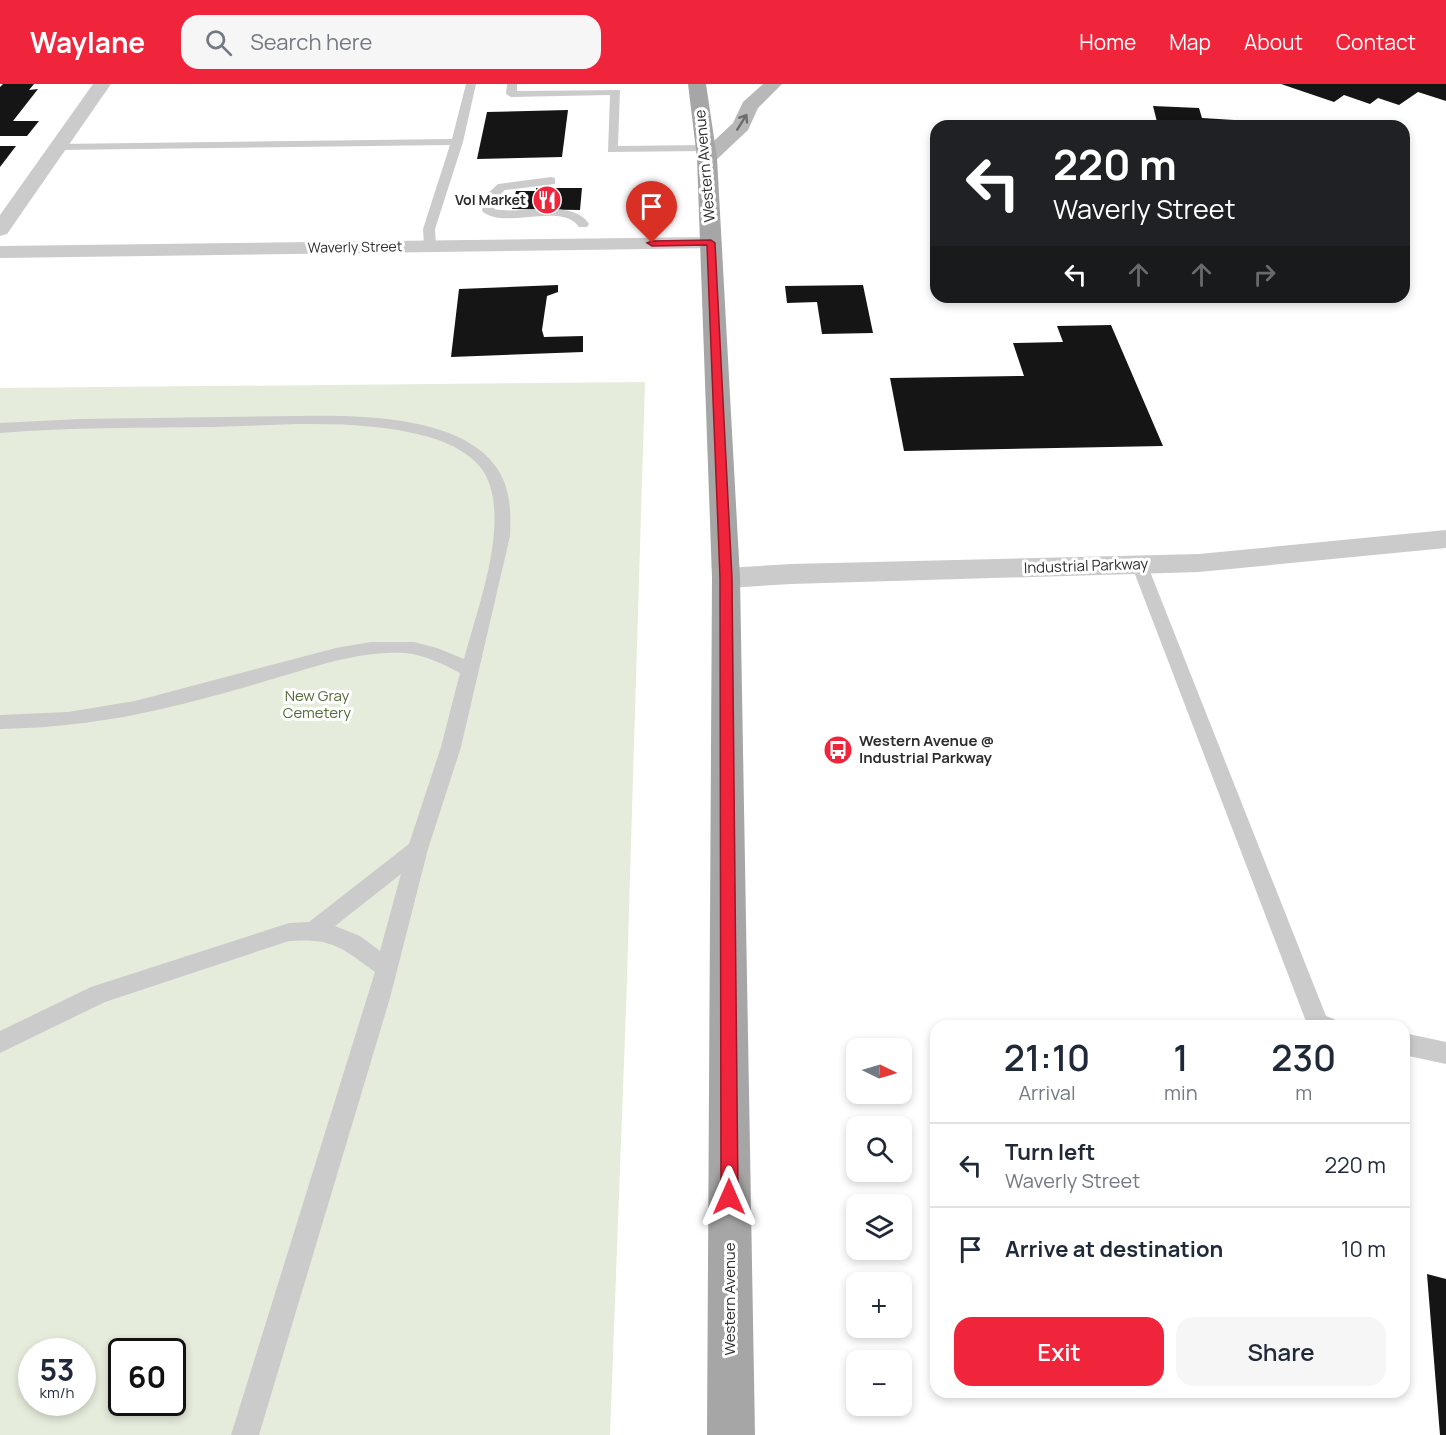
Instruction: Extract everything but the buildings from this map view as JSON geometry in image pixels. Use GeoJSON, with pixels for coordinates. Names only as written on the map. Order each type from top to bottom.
{"type":"FeatureCollection","features":[{"type":"Feature","properties":{"kind":"main road","name":"Western Avenue"},"geometry":{"type":"LineString","coordinates":[[698,84],[706,153],[726,578],[731,1435]]}},
{"type":"Feature","properties":{"kind":"main road"},"geometry":{"type":"LineString","coordinates":[[706,153],[741,126],[750,106],[773,84]]}},
{"type":"Feature","properties":{"kind":"street"},"geometry":{"type":"LineString","coordinates":[[0,230],[102,84]]}},
{"type":"Feature","properties":{"kind":"street","name":"Waverly Street"},"geometry":{"type":"LineString","coordinates":[[0,252],[711,243]]}},
{"type":"Feature","properties":{"kind":"street","name":"Industrial Parkway"},"geometry":{"type":"LineString","coordinates":[[726,578],[791,574],[1199,563],[1446,539]]}},
{"type":"Feature","properties":{"kind":"lane"},"geometry":{"type":"LineString","coordinates":[[430,246],[429,229],[457,142],[471,84]]}},
{"type":"Feature","properties":{"kind":"lane"},"geometry":{"type":"LineString","coordinates":[[512,84],[511,94],[616,92],[612,150],[706,153]]}},
{"type":"Feature","properties":{"kind":"lane"},"geometry":{"type":"LineString","coordinates":[[57,147],[457,142]]}},
{"type":"Feature","properties":{"kind":"lane"},"geometry":{"type":"LineString","coordinates":[[551,181],[502,187],[490,197],[489,211],[495,214],[563,213],[580,219],[583,224]]}},
{"type":"Feature","properties":{"kind":"lane"},"geometry":{"type":"LineString","coordinates":[[0,428],[118,424],[333,422],[405,427],[433,433],[456,442],[472,452],[486,464],[501,496],[504,522],[501,547],[451,747],[418,849],[387,968],[245,1435]]}},
{"type":"Feature","properties":{"kind":"lane"},"geometry":{"type":"LineString","coordinates":[[1139,564],[1316,1020]]}},
{"type":"Feature","properties":{"kind":"lane"},"geometry":{"type":"LineString","coordinates":[[0,722],[28,723],[93,717],[182,698],[339,655],[380,648],[405,647],[426,650],[469,670]]}},
{"type":"Feature","properties":{"kind":"lane"},"geometry":{"type":"LineString","coordinates":[[315,929],[418,849]]}},
{"type":"Feature","properties":{"kind":"lane"},"geometry":{"type":"LineString","coordinates":[[0,1042],[99,994],[289,932],[315,929],[342,936],[387,968]]}},
{"type":"Feature","properties":{"kind":"lane"},"geometry":{"type":"LineString","coordinates":[[1410,1045],[1446,1053]]}},
{"type":"Feature","properties":{"kind":"green space","name":"New Gray Cemetery"},"geometry":{"type":"Polygon","coordinates":[[[645,382],[626,1009],[610,1435],[0,1435],[0,388],[645,382]]]}},
{"type":"Feature","properties":{"kind":"place","name":"Vol Market"},"geometry":{"type":"Point","coordinates":[547,200]}},
{"type":"Feature","properties":{"kind":"place","name":"Western Avenue @ Industrial Parkway"},"geometry":{"type":"Point","coordinates":[838,750]}},
{"type":"Feature","properties":{"kind":"route"},"geometry":{"type":"LineString","coordinates":[[652,243],[711,243],[726,578],[729,1197]]}}]}
